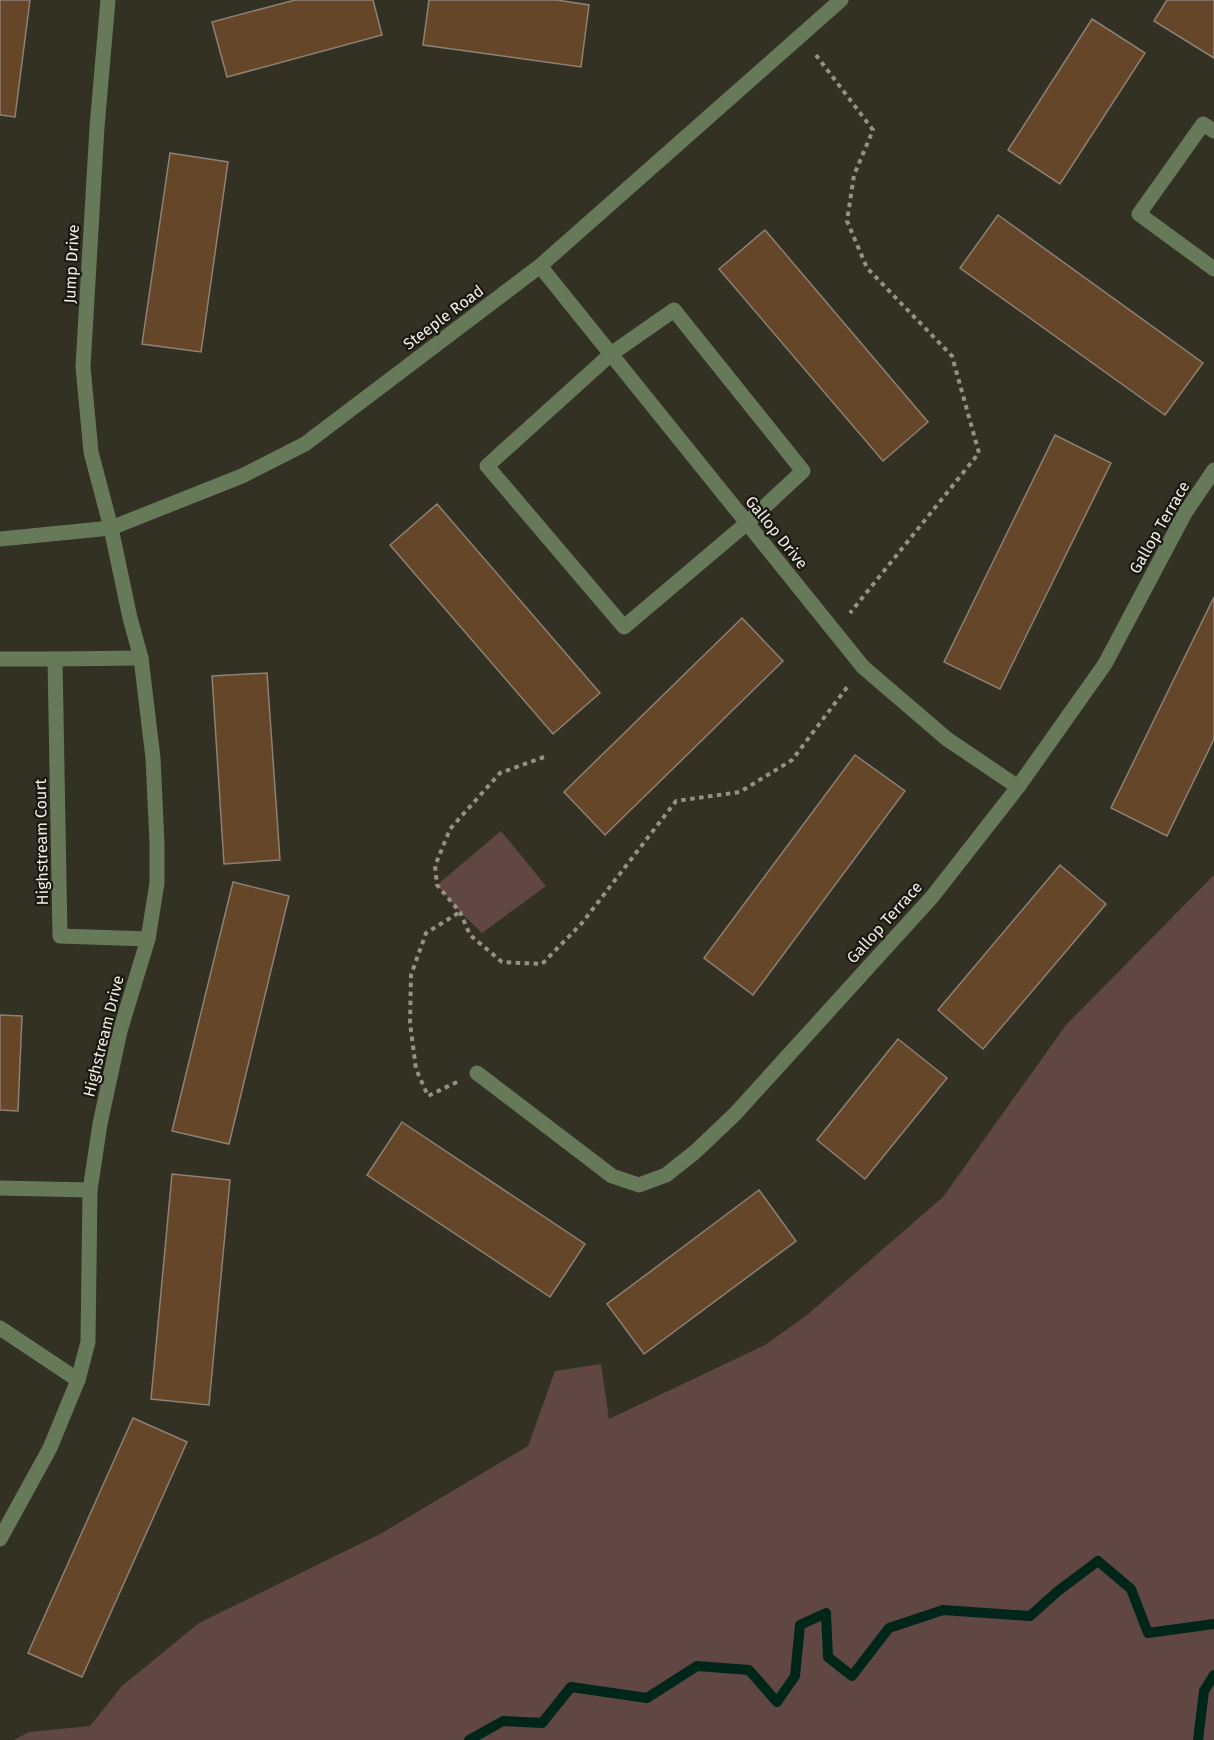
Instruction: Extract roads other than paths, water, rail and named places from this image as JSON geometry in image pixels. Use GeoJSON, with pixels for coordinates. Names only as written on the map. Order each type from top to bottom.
{"type":"FeatureCollection","features":[{"type":"Feature","properties":{"kind":"street","name":"Jump Drive"},"geometry":{"type":"LineString","coordinates":[[108,0],[97,127],[83,367],[91,452],[111,528]]}},
{"type":"Feature","properties":{"kind":"street","name":"Steeple Road"},"geometry":{"type":"LineString","coordinates":[[0,539],[111,528],[242,476],[305,444],[540,266],[841,0]]}},
{"type":"Feature","properties":{"kind":"street"},"geometry":{"type":"LineString","coordinates":[[1214,131],[1203,124],[1139,214],[1214,269]]}},
{"type":"Feature","properties":{"kind":"street","name":"Gallop Drive"},"geometry":{"type":"LineString","coordinates":[[540,266],[863,667],[947,740],[1018,787]]}},
{"type":"Feature","properties":{"kind":"street"},"geometry":{"type":"LineString","coordinates":[[674,310],[803,471],[747,523],[624,627],[487,466],[611,354],[674,310]]}},
{"type":"Feature","properties":{"kind":"street","name":"Gallop Terrace"},"geometry":{"type":"LineString","coordinates":[[477,1073],[612,1176],[639,1185],[666,1175],[695,1152],[735,1114],[932,897],[1018,787],[1105,664],[1185,513],[1214,470]]}},
{"type":"Feature","properties":{"kind":"street","name":"Highstream Drive"},"geometry":{"type":"LineString","coordinates":[[0,1539],[50,1448],[78,1380],[88,1342],[90,1190],[100,1124],[120,1031],[148,939],[157,884],[153,758],[141,658],[111,528]]}},
{"type":"Feature","properties":{"kind":"street"},"geometry":{"type":"LineString","coordinates":[[0,659],[141,658]]}},
{"type":"Feature","properties":{"kind":"street","name":"Highstream Court"},"geometry":{"type":"LineString","coordinates":[[55,659],[60,936],[148,939]]}},
{"type":"Feature","properties":{"kind":"street"},"geometry":{"type":"LineString","coordinates":[[0,1188],[90,1190]]}},
{"type":"Feature","properties":{"kind":"street"},"geometry":{"type":"LineString","coordinates":[[0,1328],[78,1380]]}},
{"type":"Feature","properties":{"kind":"waterway"},"geometry":{"type":"LineString","coordinates":[[469,1740],[503,1721],[542,1723],[571,1687],[647,1698],[697,1666],[749,1670],[777,1702],[795,1676],[800,1625],[826,1613],[828,1657],[852,1676],[889,1628],[943,1610],[1030,1616],[1058,1591],[1098,1561],[1131,1589],[1148,1633],[1214,1624]]}},
{"type":"Feature","properties":{"kind":"waterway"},"geometry":{"type":"LineString","coordinates":[[1198,1740],[1204,1691],[1214,1675]]}}]}
